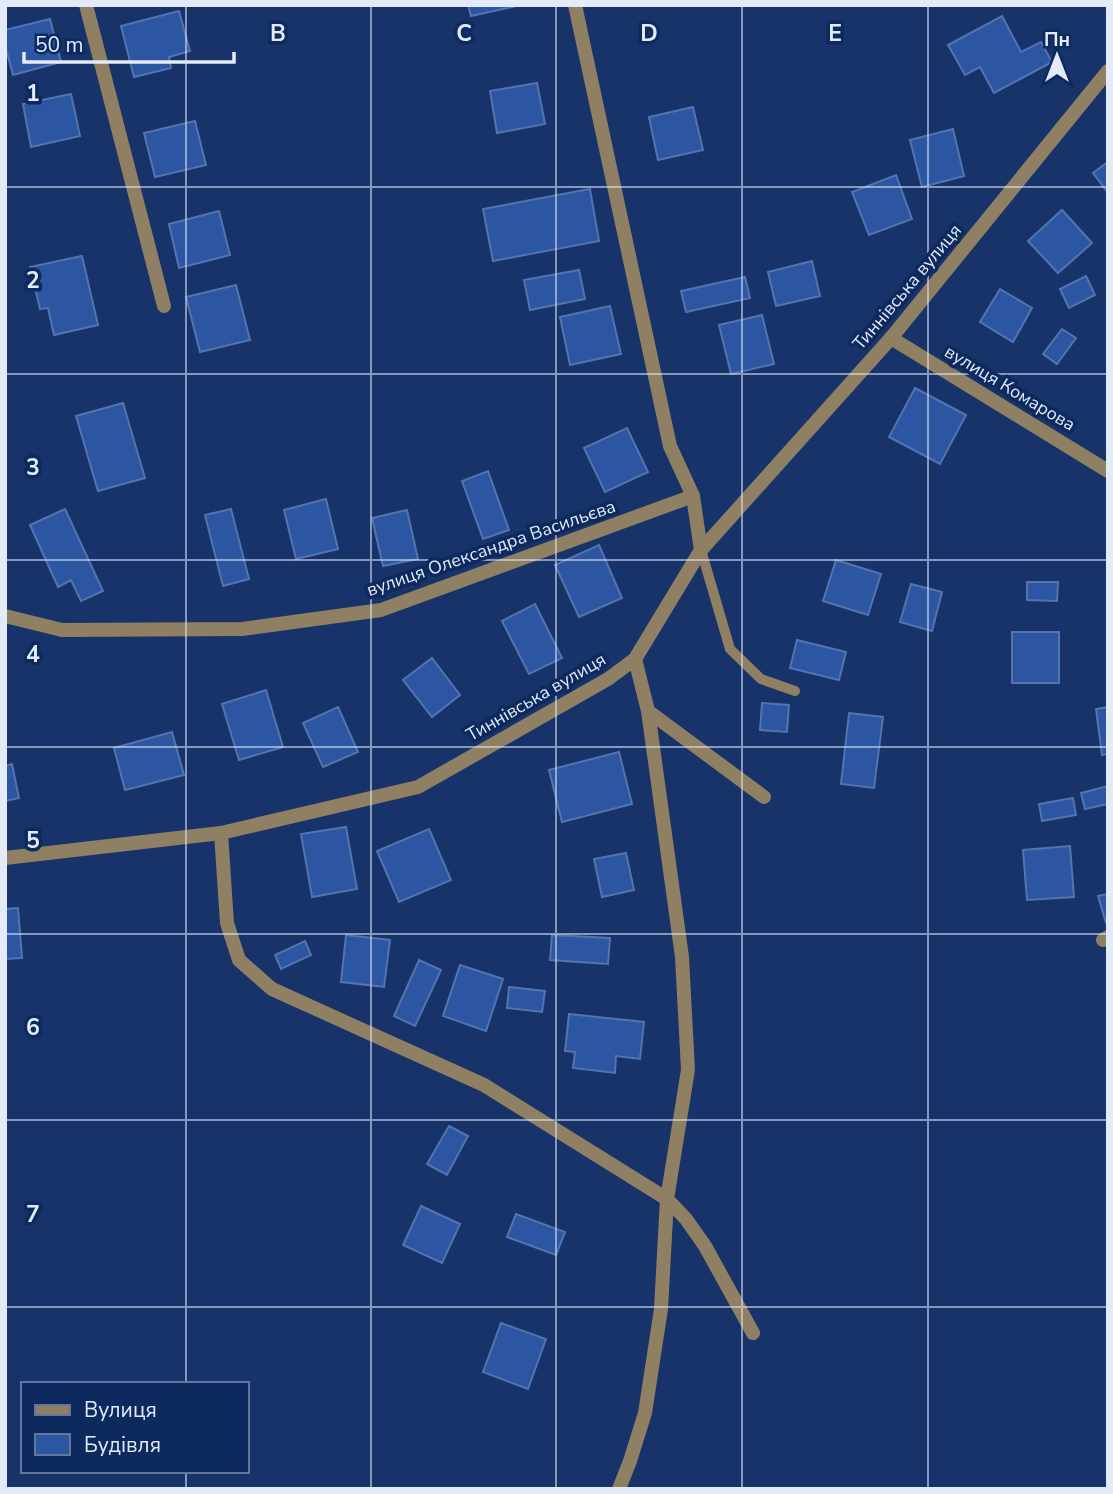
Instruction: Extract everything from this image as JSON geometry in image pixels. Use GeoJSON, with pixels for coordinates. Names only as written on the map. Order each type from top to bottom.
{"type":"FeatureCollection","features":[{"type":"Feature","properties":{"kind":"street"},"geometry":{"type":"LineString","coordinates":[[86,5],[164,306]]}},
{"type":"Feature","properties":{"kind":"street"},"geometry":{"type":"LineString","coordinates":[[575,5],[670,446],[693,496],[701,550]]}},
{"type":"Feature","properties":{"kind":"street","name":"Тиннівська вулиця"},"geometry":{"type":"LineString","coordinates":[[5,858],[221,833],[418,787],[608,679],[635,659],[701,550],[891,338],[1108,71]]}},
{"type":"Feature","properties":{"kind":"street","name":"вулиця Комарова"},"geometry":{"type":"LineString","coordinates":[[891,338],[1108,471]]}},
{"type":"Feature","properties":{"kind":"street","name":"вулиця Олександра Васильєва"},"geometry":{"type":"LineString","coordinates":[[5,616],[62,630],[242,629],[382,610],[693,496]]}},
{"type":"Feature","properties":{"kind":"street"},"geometry":{"type":"LineString","coordinates":[[620,1489],[645,1413],[661,1309],[667,1199],[688,1070],[682,957],[648,711],[635,659]]}},
{"type":"Feature","properties":{"kind":"street"},"geometry":{"type":"LineString","coordinates":[[648,711],[764,797]]}},
{"type":"Feature","properties":{"kind":"street"},"geometry":{"type":"LineString","coordinates":[[221,833],[227,923],[239,960],[272,989],[484,1085],[667,1199],[686,1219],[705,1246],[753,1333]]}},
{"type":"Feature","properties":{"kind":"lane"},"geometry":{"type":"LineString","coordinates":[[701,550],[730,649],[761,678],[796,691]]}},
{"type":"Feature","properties":{"kind":"building"},"geometry":{"type":"Polygon","coordinates":[[[468,5],[521,5],[471,16],[468,5]]]}},
{"type":"Feature","properties":{"kind":"building"},"geometry":{"type":"Polygon","coordinates":[[[179,11],[190,51],[169,57],[171,68],[134,77],[121,26],[179,11]]]}},
{"type":"Feature","properties":{"kind":"building"},"geometry":{"type":"Polygon","coordinates":[[[1002,16],[1021,52],[1041,42],[1052,62],[994,93],[980,67],[965,75],[948,45],[1002,16]]]}},
{"type":"Feature","properties":{"kind":"building"},"geometry":{"type":"Polygon","coordinates":[[[50,19],[61,62],[13,75],[5,45],[5,30],[50,19]]]}},
{"type":"Feature","properties":{"kind":"building"},"geometry":{"type":"Polygon","coordinates":[[[537,83],[545,124],[497,133],[490,91],[537,83]]]}},
{"type":"Feature","properties":{"kind":"building"},"geometry":{"type":"Polygon","coordinates":[[[71,94],[80,136],[31,147],[23,104],[71,94]]]}},
{"type":"Feature","properties":{"kind":"building"},"geometry":{"type":"Polygon","coordinates":[[[693,107],[703,150],[658,160],[649,117],[693,107]]]}},
{"type":"Feature","properties":{"kind":"building"},"geometry":{"type":"Polygon","coordinates":[[[195,121],[206,165],[155,177],[144,133],[195,121]]]}},
{"type":"Feature","properties":{"kind":"building"},"geometry":{"type":"Polygon","coordinates":[[[953,129],[964,176],[922,187],[910,140],[953,129]]]}},
{"type":"Feature","properties":{"kind":"building"},"geometry":{"type":"Polygon","coordinates":[[[1108,162],[1108,193],[1093,173],[1108,162]]]}},
{"type":"Feature","properties":{"kind":"building"},"geometry":{"type":"Polygon","coordinates":[[[896,175],[912,219],[869,235],[852,192],[896,175]]]}},
{"type":"Feature","properties":{"kind":"building"},"geometry":{"type":"Polygon","coordinates":[[[590,189],[599,241],[493,261],[483,209],[590,189]]]}},
{"type":"Feature","properties":{"kind":"building"},"geometry":{"type":"Polygon","coordinates":[[[1062,210],[1092,243],[1058,273],[1028,241],[1062,210]]]}},
{"type":"Feature","properties":{"kind":"building"},"geometry":{"type":"Polygon","coordinates":[[[219,211],[230,255],[179,268],[169,224],[219,211]]]}},
{"type":"Feature","properties":{"kind":"building"},"geometry":{"type":"Polygon","coordinates":[[[82,256],[98,325],[54,335],[48,308],[40,309],[30,267],[82,256]]]}},
{"type":"Feature","properties":{"kind":"building"},"geometry":{"type":"Polygon","coordinates":[[[812,261],[820,296],[776,306],[768,272],[812,261]]]}},
{"type":"Feature","properties":{"kind":"building"},"geometry":{"type":"Polygon","coordinates":[[[579,270],[585,299],[530,310],[524,280],[579,270]]]}},
{"type":"Feature","properties":{"kind":"building"},"geometry":{"type":"Polygon","coordinates":[[[1086,276],[1095,295],[1069,308],[1060,289],[1086,276]]]}},
{"type":"Feature","properties":{"kind":"building"},"geometry":{"type":"Polygon","coordinates":[[[745,277],[750,298],[686,312],[681,291],[745,277]]]}},
{"type":"Feature","properties":{"kind":"building"},"geometry":{"type":"Polygon","coordinates":[[[236,285],[250,340],[200,352],[186,297],[236,285]]]}},
{"type":"Feature","properties":{"kind":"building"},"geometry":{"type":"Polygon","coordinates":[[[1000,289],[1032,308],[1013,342],[980,322],[1000,289]]]}},
{"type":"Feature","properties":{"kind":"building"},"geometry":{"type":"Polygon","coordinates":[[[610,306],[621,354],[570,365],[560,317],[610,306]]]}},
{"type":"Feature","properties":{"kind":"building"},"geometry":{"type":"Polygon","coordinates":[[[762,315],[774,364],[731,374],[719,325],[762,315]]]}},
{"type":"Feature","properties":{"kind":"building"},"geometry":{"type":"Polygon","coordinates":[[[1062,329],[1076,338],[1057,364],[1043,354],[1062,329]]]}},
{"type":"Feature","properties":{"kind":"building"},"geometry":{"type":"Polygon","coordinates":[[[915,388],[966,415],[940,464],[889,437],[915,388]]]}},
{"type":"Feature","properties":{"kind":"building"},"geometry":{"type":"Polygon","coordinates":[[[123,403],[145,478],[98,491],[76,416],[123,403]]]}},
{"type":"Feature","properties":{"kind":"building"},"geometry":{"type":"Polygon","coordinates":[[[627,428],[648,472],[605,492],[584,448],[627,428]]]}},
{"type":"Feature","properties":{"kind":"building"},"geometry":{"type":"Polygon","coordinates":[[[488,471],[509,530],[483,539],[462,481],[488,471]]]}},
{"type":"Feature","properties":{"kind":"building"},"geometry":{"type":"Polygon","coordinates":[[[326,499],[338,549],[296,559],[284,510],[326,499]]]}},
{"type":"Feature","properties":{"kind":"building"},"geometry":{"type":"Polygon","coordinates":[[[65,509],[103,591],[81,601],[71,580],[58,587],[30,525],[65,509]]]}},
{"type":"Feature","properties":{"kind":"building"},"geometry":{"type":"Polygon","coordinates":[[[231,509],[249,579],[223,586],[205,515],[231,509]]]}},
{"type":"Feature","properties":{"kind":"building"},"geometry":{"type":"Polygon","coordinates":[[[407,510],[418,559],[383,566],[372,518],[407,510]]]}},
{"type":"Feature","properties":{"kind":"building"},"geometry":{"type":"Polygon","coordinates":[[[599,545],[622,598],[579,617],[555,565],[599,545]]]}},
{"type":"Feature","properties":{"kind":"building"},"geometry":{"type":"Polygon","coordinates":[[[836,560],[881,574],[868,615],[823,601],[836,560]]]}},
{"type":"Feature","properties":{"kind":"building"},"geometry":{"type":"Polygon","coordinates":[[[1027,582],[1058,582],[1057,601],[1027,600],[1027,582]]]}},
{"type":"Feature","properties":{"kind":"building"},"geometry":{"type":"Polygon","coordinates":[[[911,584],[942,592],[932,631],[900,622],[911,584]]]}},
{"type":"Feature","properties":{"kind":"building"},"geometry":{"type":"Polygon","coordinates":[[[535,604],[562,658],[529,674],[502,621],[535,604]]]}},
{"type":"Feature","properties":{"kind":"building"},"geometry":{"type":"Polygon","coordinates":[[[1012,632],[1059,632],[1059,683],[1012,683],[1012,632]]]}},
{"type":"Feature","properties":{"kind":"building"},"geometry":{"type":"Polygon","coordinates":[[[797,640],[846,652],[839,680],[790,668],[797,640]]]}},
{"type":"Feature","properties":{"kind":"building"},"geometry":{"type":"Polygon","coordinates":[[[432,658],[460,695],[432,717],[403,680],[432,658]]]}},
{"type":"Feature","properties":{"kind":"building"},"geometry":{"type":"Polygon","coordinates":[[[266,690],[283,747],[239,760],[222,704],[266,690]]]}},
{"type":"Feature","properties":{"kind":"building"},"geometry":{"type":"Polygon","coordinates":[[[762,703],[789,705],[787,732],[760,730],[762,703]]]}},
{"type":"Feature","properties":{"kind":"building"},"geometry":{"type":"Polygon","coordinates":[[[338,707],[358,752],[323,767],[303,723],[338,707]]]}},
{"type":"Feature","properties":{"kind":"building"},"geometry":{"type":"Polygon","coordinates":[[[1108,707],[1108,754],[1102,755],[1096,709],[1108,707]]]}},
{"type":"Feature","properties":{"kind":"building"},"geometry":{"type":"Polygon","coordinates":[[[849,713],[883,717],[874,788],[841,784],[849,713]]]}},
{"type":"Feature","properties":{"kind":"building"},"geometry":{"type":"Polygon","coordinates":[[[172,732],[184,775],[125,790],[114,748],[172,732]]]}},
{"type":"Feature","properties":{"kind":"building"},"geometry":{"type":"Polygon","coordinates":[[[619,752],[632,804],[562,822],[549,770],[619,752]]]}},
{"type":"Feature","properties":{"kind":"building"},"geometry":{"type":"Polygon","coordinates":[[[12,764],[19,798],[5,801],[5,766],[12,764]]]}},
{"type":"Feature","properties":{"kind":"building"},"geometry":{"type":"Polygon","coordinates":[[[1108,786],[1108,804],[1085,809],[1081,793],[1108,786]]]}},
{"type":"Feature","properties":{"kind":"building"},"geometry":{"type":"Polygon","coordinates":[[[1073,798],[1076,815],[1042,821],[1039,804],[1073,798]]]}},
{"type":"Feature","properties":{"kind":"building"},"geometry":{"type":"Polygon","coordinates":[[[346,827],[357,889],[312,897],[301,834],[346,827]]]}},
{"type":"Feature","properties":{"kind":"building"},"geometry":{"type":"Polygon","coordinates":[[[429,829],[451,880],[399,902],[377,851],[429,829]]]}},
{"type":"Feature","properties":{"kind":"building"},"geometry":{"type":"Polygon","coordinates":[[[1070,846],[1074,897],[1027,900],[1023,850],[1070,846]]]}},
{"type":"Feature","properties":{"kind":"building"},"geometry":{"type":"Polygon","coordinates":[[[626,853],[634,890],[602,897],[594,859],[626,853]]]}},
{"type":"Feature","properties":{"kind":"building"},"geometry":{"type":"Polygon","coordinates":[[[1108,894],[1108,923],[1106,923],[1098,896],[1108,894]]]}},
{"type":"Feature","properties":{"kind":"building"},"geometry":{"type":"Polygon","coordinates":[[[18,908],[22,958],[5,959],[5,909],[18,908]]]}},
{"type":"Feature","properties":{"kind":"building"},"geometry":{"type":"Polygon","coordinates":[[[346,935],[390,940],[384,987],[341,982],[346,935]]]}},
{"type":"Feature","properties":{"kind":"building"},"geometry":{"type":"Polygon","coordinates":[[[552,935],[610,938],[608,964],[550,960],[552,935]]]}},
{"type":"Feature","properties":{"kind":"building"},"geometry":{"type":"Polygon","coordinates":[[[305,941],[311,955],[281,969],[275,955],[305,941]]]}},
{"type":"Feature","properties":{"kind":"building"},"geometry":{"type":"Polygon","coordinates":[[[419,960],[441,970],[415,1026],[394,1016],[419,960]]]}},
{"type":"Feature","properties":{"kind":"building"},"geometry":{"type":"Polygon","coordinates":[[[460,965],[503,979],[486,1031],[443,1016],[460,965]]]}},
{"type":"Feature","properties":{"kind":"building"},"geometry":{"type":"Polygon","coordinates":[[[509,987],[545,991],[542,1012],[507,1008],[509,987]]]}},
{"type":"Feature","properties":{"kind":"building"},"geometry":{"type":"Polygon","coordinates":[[[569,1014],[644,1022],[640,1059],[616,1056],[615,1073],[573,1068],[575,1052],[565,1051],[569,1014]]]}},
{"type":"Feature","properties":{"kind":"building"},"geometry":{"type":"Polygon","coordinates":[[[449,1126],[468,1136],[447,1175],[427,1164],[449,1126]]]}},
{"type":"Feature","properties":{"kind":"building"},"geometry":{"type":"Polygon","coordinates":[[[421,1206],[460,1224],[442,1263],[403,1245],[421,1206]]]}},
{"type":"Feature","properties":{"kind":"building"},"geometry":{"type":"Polygon","coordinates":[[[516,1214],[565,1232],[556,1255],[507,1237],[516,1214]]]}},
{"type":"Feature","properties":{"kind":"building"},"geometry":{"type":"Polygon","coordinates":[[[501,1323],[546,1339],[528,1389],[483,1372],[501,1323]]]}}]}
